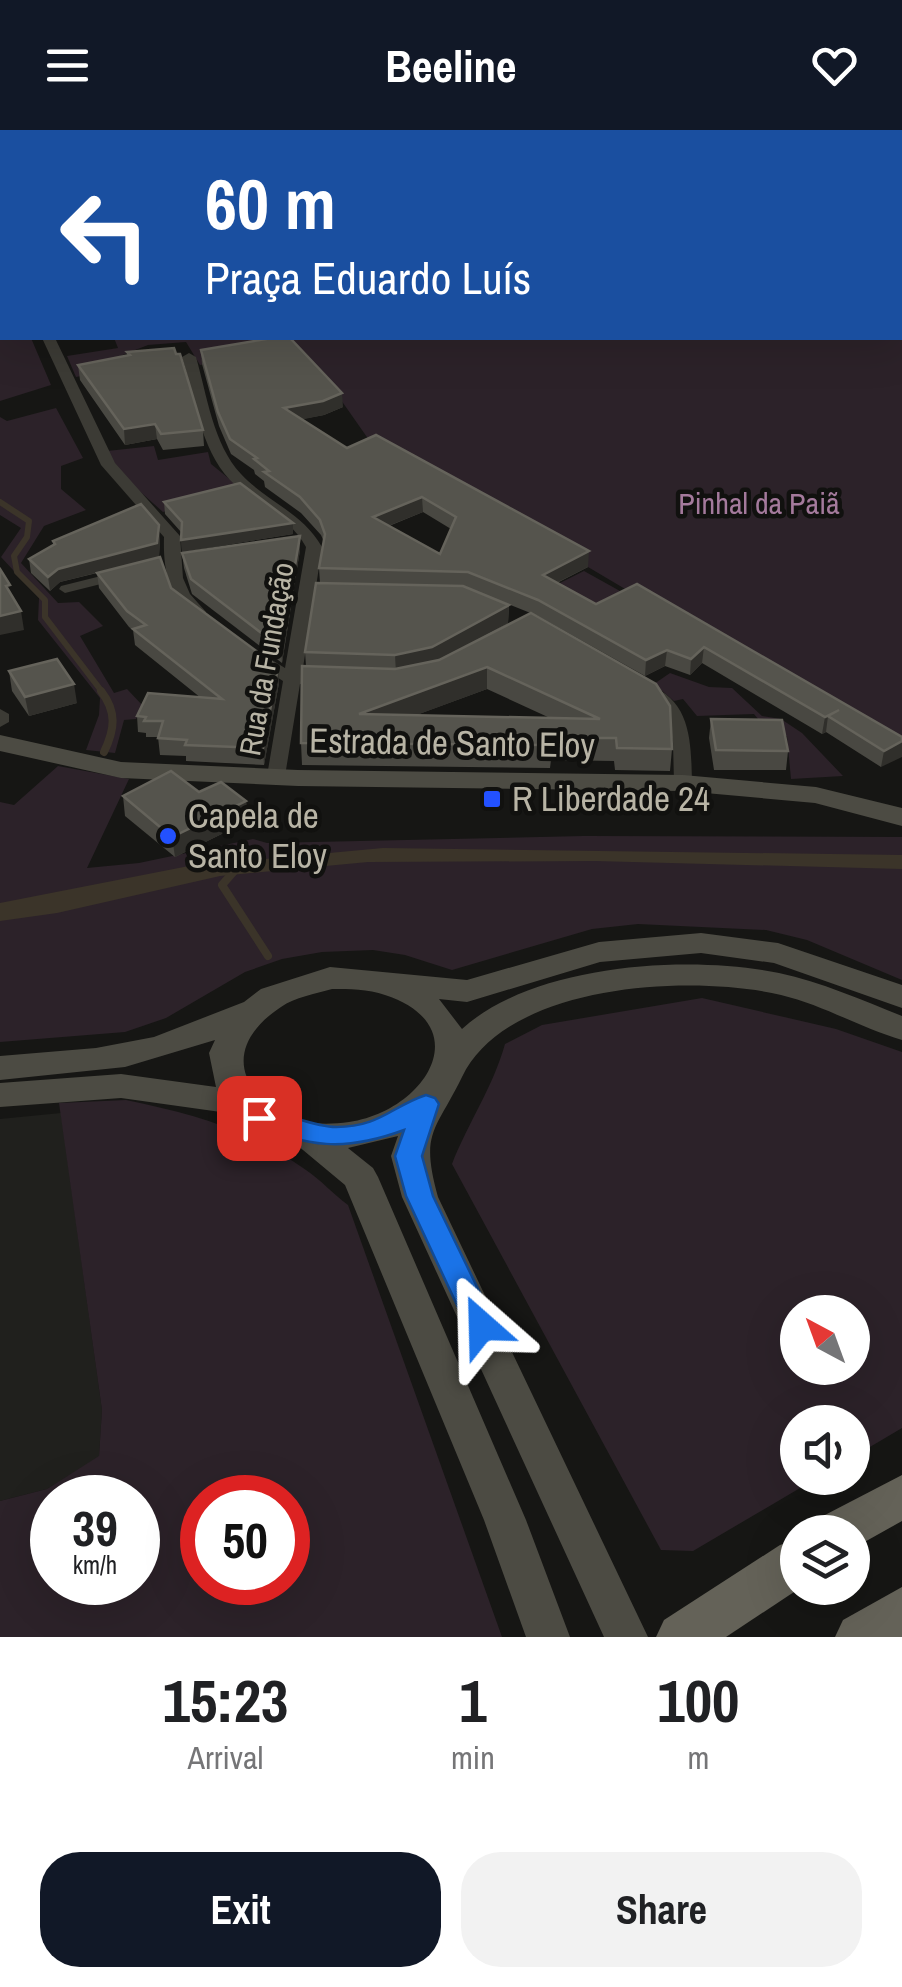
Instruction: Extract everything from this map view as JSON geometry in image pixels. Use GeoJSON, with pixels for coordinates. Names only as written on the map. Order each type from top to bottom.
{"type":"FeatureCollection","features":[{"type":"Feature","properties":{"kind":"highway"},"geometry":{"type":"LineString","coordinates":[[869,1515],[902,1496]]}},
{"type":"Feature","properties":{"kind":"highway"},"geometry":{"type":"LineString","coordinates":[[682,1637],[780,1572]]}},
{"type":"Feature","properties":{"kind":"highway"},"geometry":{"type":"LineString","coordinates":[[862,1637],[902,1610]]}},
{"type":"Feature","properties":{"kind":"main road","name":"Estrada de Santo Eloy"},"geometry":{"type":"LineString","coordinates":[[0,744],[121,770],[683,783],[816,795],[902,817]]}},
{"type":"Feature","properties":{"kind":"main road"},"geometry":{"type":"LineString","coordinates":[[0,1068],[102,1060],[148,1051],[201,1036],[273,994],[330,978],[467,991],[599,952],[701,944],[778,953],[902,998]]}},
{"type":"Feature","properties":{"kind":"main road"},"geometry":{"type":"LineString","coordinates":[[452,1059],[488,1026],[530,1005],[626,978],[712,974],[780,984],[902,1029]]}},
{"type":"Feature","properties":{"kind":"main road"},"geometry":{"type":"LineString","coordinates":[[251,1009],[231,1035],[224,1065],[229,1084],[241,1103],[259,1118],[308,1135],[340,1137],[373,1132],[402,1121],[426,1104],[444,1082],[452,1059],[449,1035],[436,1014],[415,996],[388,984]]}},
{"type":"Feature","properties":{"kind":"main road"},"geometry":{"type":"LineString","coordinates":[[0,1095],[120,1086],[241,1103]]}},
{"type":"Feature","properties":{"kind":"main road"},"geometry":{"type":"LineString","coordinates":[[426,1104],[408,1156],[420,1196],[626,1637]]}},
{"type":"Feature","properties":{"kind":"main road"},"geometry":{"type":"LineString","coordinates":[[308,1135],[360,1176],[505,1520],[548,1637]]}},
{"type":"Feature","properties":{"kind":"street"},"geometry":{"type":"LineString","coordinates":[[49,340],[108,465],[172,536],[161,564]]}},
{"type":"Feature","properties":{"kind":"street","name":"Rua da Fundação"},"geometry":{"type":"LineString","coordinates":[[189,356],[211,430],[228,468],[311,540],[314,547],[276,776]]}},
{"type":"Feature","properties":{"kind":"street"},"geometry":{"type":"LineString","coordinates":[[288,545],[311,540]]}},
{"type":"Feature","properties":{"kind":"street"},"geometry":{"type":"LineString","coordinates":[[161,564],[188,558]]}},
{"type":"Feature","properties":{"kind":"street"},"geometry":{"type":"LineString","coordinates":[[161,564],[181,598],[208,620]]}},
{"type":"Feature","properties":{"kind":"street"},"geometry":{"type":"LineString","coordinates":[[65,589],[135,571]]}},
{"type":"Feature","properties":{"kind":"street"},"geometry":{"type":"LineString","coordinates":[[308,592],[353,592]]}},
{"type":"Feature","properties":{"kind":"street"},"geometry":{"type":"LineString","coordinates":[[248,652],[292,679],[344,680]]}},
{"type":"Feature","properties":{"kind":"street"},"geometry":{"type":"LineString","coordinates":[[628,678],[661,697],[680,719],[683,783]]}},
{"type":"Feature","properties":{"kind":"shaded area"},"geometry":{"type":"Polygon","coordinates":[[[383,848],[902,855],[902,869],[595,861],[368,862],[220,876],[57,913],[0,921],[0,903],[189,866],[383,848]]]}},
{"type":"Feature","properties":{"kind":"shaded area"},"geometry":{"type":"Polygon","coordinates":[[[61,1113],[102,1410],[99,1457],[70,1475],[30,1475],[30,1493],[0,1501],[0,1119],[61,1113]]]}},
{"type":"Feature","properties":{"kind":"green space"},"geometry":{"type":"Polygon","coordinates":[[[0,340],[32,340],[51,385],[0,401],[0,340]]]}},
{"type":"Feature","properties":{"kind":"green space","name":"Pinhal da Paiã"},"geometry":{"type":"Polygon","coordinates":[[[115,340],[902,340],[902,753],[588,567],[376,450],[341,400],[288,349],[200,365],[186,342],[148,345],[115,358],[121,369],[76,377],[67,356],[118,348],[115,340]]]}},
{"type":"Feature","properties":{"kind":"green space"},"geometry":{"type":"Polygon","coordinates":[[[56,408],[83,458],[61,466],[61,489],[86,510],[44,526],[21,563],[58,603],[79,602],[103,626],[80,636],[114,693],[127,689],[143,706],[136,719],[124,720],[115,753],[86,750],[99,715],[100,698],[38,620],[39,598],[1,557],[21,528],[0,515],[0,417],[7,421],[56,408]]]}},
{"type":"Feature","properties":{"kind":"green space"},"geometry":{"type":"Polygon","coordinates":[[[154,446],[158,460],[208,452],[211,464],[243,490],[163,512],[117,471],[107,451],[154,446]]]}},
{"type":"Feature","properties":{"kind":"green space"},"geometry":{"type":"Polygon","coordinates":[[[584,571],[629,596],[595,614],[548,589],[584,571]]]}},
{"type":"Feature","properties":{"kind":"green space"},"geometry":{"type":"Polygon","coordinates":[[[670,673],[709,687],[732,688],[762,716],[781,719],[802,733],[843,776],[791,779],[787,736],[771,735],[754,714],[697,716],[683,699],[674,701],[654,684],[670,673]]]}},
{"type":"Feature","properties":{"kind":"green space"},"geometry":{"type":"Polygon","coordinates":[[[58,766],[129,779],[87,868],[139,863],[253,839],[267,843],[584,836],[902,837],[902,980],[807,940],[766,930],[638,924],[592,929],[452,970],[405,955],[373,950],[322,952],[282,959],[245,972],[166,1018],[125,1032],[0,1042],[0,802],[14,805],[58,766]]]}},
{"type":"Feature","properties":{"kind":"green space"},"geometry":{"type":"Polygon","coordinates":[[[702,998],[836,1029],[902,1052],[902,1428],[870,1447],[870,1405],[780,1405],[780,1495],[788,1495],[693,1551],[661,1550],[452,1164],[505,1044],[542,1025],[702,998]]]}},
{"type":"Feature","properties":{"kind":"green space"},"geometry":{"type":"Polygon","coordinates":[[[126,1100],[174,1111],[220,1125],[285,1156],[348,1205],[502,1637],[0,1637],[0,1501],[30,1493],[30,1605],[160,1605],[160,1475],[69,1475],[99,1456],[102,1410],[59,1103],[126,1100]]]}},
{"type":"Feature","properties":{"kind":"building"},"geometry":{"type":"Polygon","coordinates":[[[260,340],[292,340],[342,393],[284,408],[347,448],[376,435],[589,551],[543,575],[596,604],[637,584],[902,737],[902,741],[884,751],[828,716],[839,710],[825,717],[704,647],[691,659],[667,650],[646,660],[538,600],[468,572],[319,568],[325,534],[320,520],[300,497],[264,472],[269,471],[254,459],[257,458],[230,439],[218,412],[201,350],[260,340]],[[422,497],[373,517],[440,554],[456,517],[422,497]]]}},
{"type":"Feature","properties":{"kind":"building"},"geometry":{"type":"Polygon","coordinates":[[[174,348],[180,354],[203,430],[161,434],[155,424],[124,429],[78,365],[130,355],[127,352],[174,348]]]}},
{"type":"Feature","properties":{"kind":"building"},"geometry":{"type":"Polygon","coordinates":[[[240,483],[293,523],[181,540],[182,522],[164,502],[240,483]]]}},
{"type":"Feature","properties":{"kind":"building"},"geometry":{"type":"Polygon","coordinates":[[[141,504],[159,525],[157,543],[58,569],[48,577],[29,559],[55,544],[53,541],[141,504]]]}},
{"type":"Feature","properties":{"kind":"building"},"geometry":{"type":"Polygon","coordinates":[[[300,536],[281,648],[191,579],[182,553],[300,536]]]}},
{"type":"Feature","properties":{"kind":"building"},"geometry":{"type":"Polygon","coordinates":[[[160,557],[171,588],[278,667],[263,748],[185,745],[187,740],[158,738],[163,721],[144,721],[146,717],[137,716],[148,693],[222,699],[133,629],[146,625],[127,611],[97,573],[160,557]]]}},
{"type":"Feature","properties":{"kind":"building"},"geometry":{"type":"Polygon","coordinates":[[[0,569],[21,611],[0,616],[0,569]]]}},
{"type":"Feature","properties":{"kind":"building"},"geometry":{"type":"Polygon","coordinates":[[[316,583],[463,586],[509,605],[432,647],[395,655],[305,652],[316,583]]]}},
{"type":"Feature","properties":{"kind":"building"},"geometry":{"type":"Polygon","coordinates":[[[531,613],[656,684],[670,706],[672,749],[617,748],[616,738],[551,738],[551,745],[301,743],[302,666],[395,669],[439,660],[531,613]],[[487,667],[359,714],[600,719],[487,667]]]}},
{"type":"Feature","properties":{"kind":"building"},"geometry":{"type":"Polygon","coordinates":[[[57,659],[74,684],[25,697],[9,671],[57,659]]]}},
{"type":"Feature","properties":{"kind":"building"},"geometry":{"type":"Polygon","coordinates":[[[711,719],[782,720],[788,751],[716,750],[711,719]]]}},
{"type":"Feature","properties":{"kind":"building"},"geometry":{"type":"Polygon","coordinates":[[[171,771],[199,792],[221,782],[246,801],[172,837],[123,796],[171,771]]]}},
{"type":"Feature","properties":{"kind":"waterway"},"geometry":{"type":"LineString","coordinates":[[0,502],[29,521],[27,537],[14,556],[17,572],[45,600],[45,617],[103,693]]}},
{"type":"Feature","properties":{"kind":"waterway"},"geometry":{"type":"LineString","coordinates":[[101,691],[113,721],[104,752]]}},
{"type":"Feature","properties":{"kind":"waterway"},"geometry":{"type":"LineString","coordinates":[[236,869],[222,885],[268,956]]}},
{"type":"Feature","properties":{"kind":"place","name":"R Liberdade 24"},"geometry":{"type":"Point","coordinates":[492,799]}},
{"type":"Feature","properties":{"kind":"place","name":"Capela de Santo Eloy"},"geometry":{"type":"Point","coordinates":[168,836]}},
{"type":"Feature","properties":{"kind":"route"},"geometry":{"type":"LineString","coordinates":[[259,1118],[308,1135],[340,1137],[373,1132],[402,1121],[426,1104],[408,1156],[420,1196],[482,1326]]}}]}
